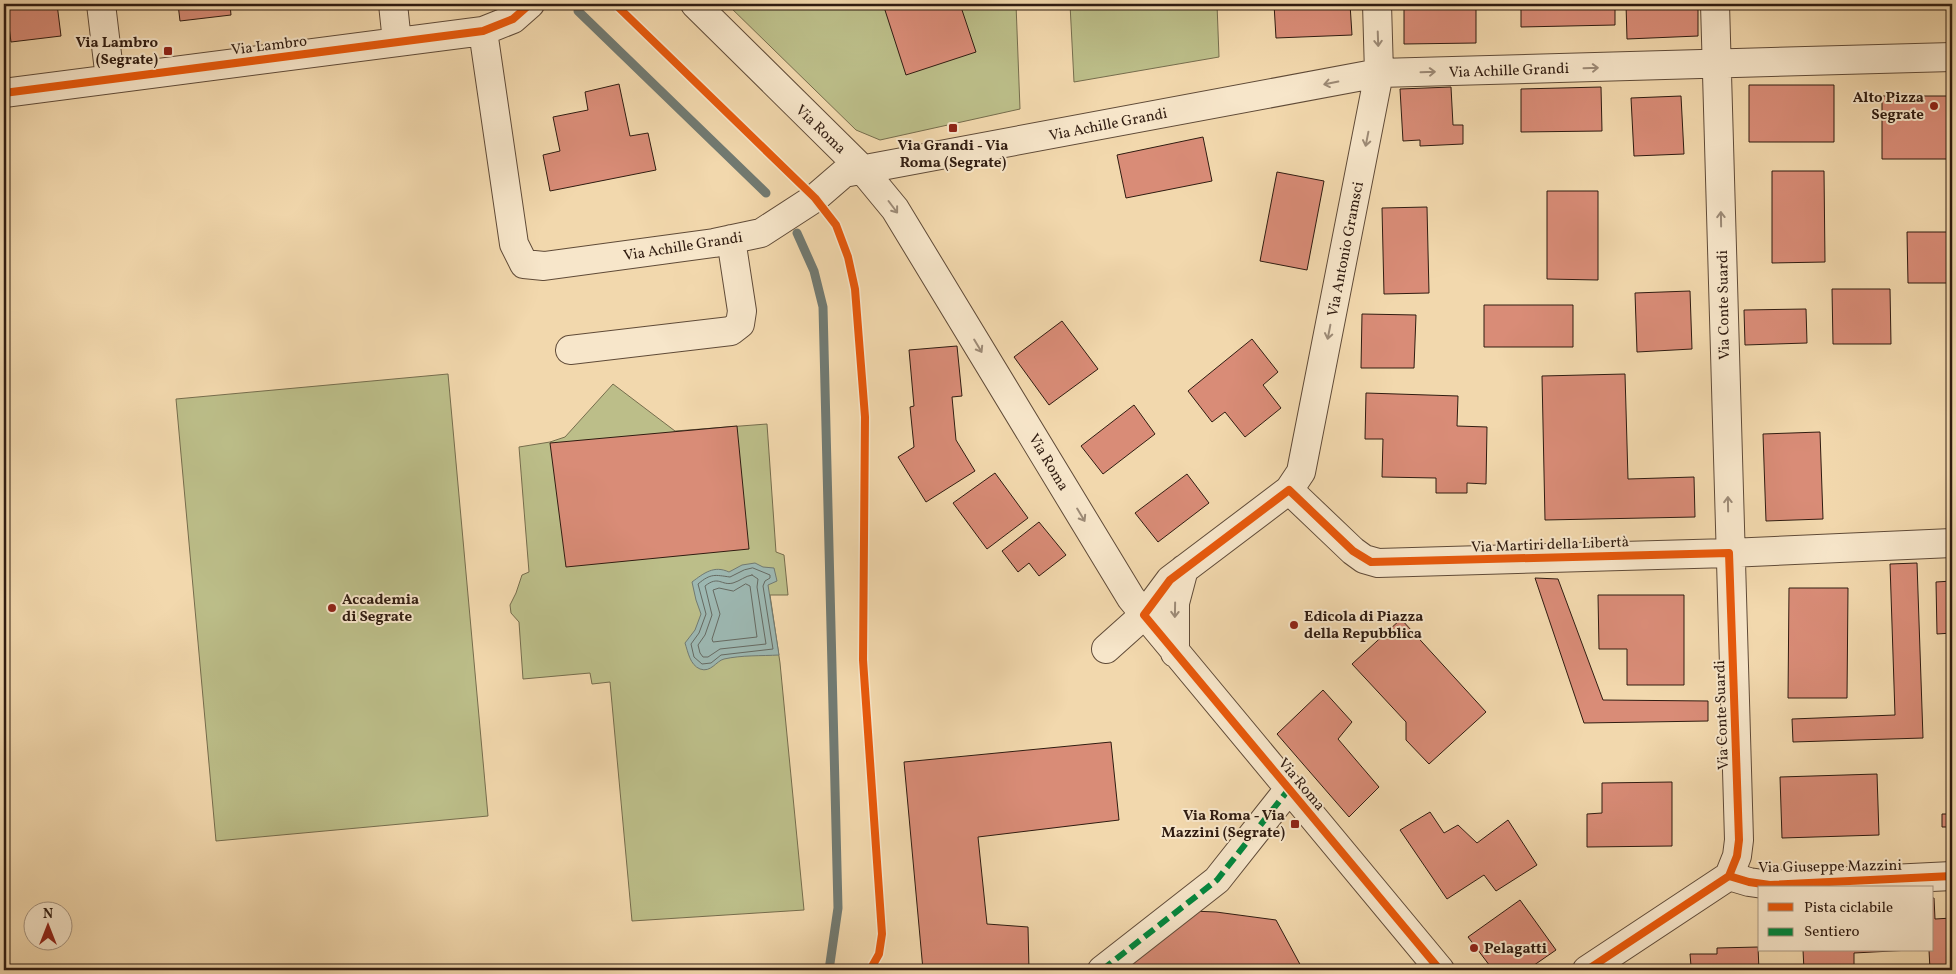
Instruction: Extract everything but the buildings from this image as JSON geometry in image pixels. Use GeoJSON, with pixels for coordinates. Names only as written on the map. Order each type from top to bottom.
{"type":"FeatureCollection","features":[{"type":"Feature","properties":{"kind":"street"},"geometry":{"type":"LineString","coordinates":[[101,4],[110,80]]}},
{"type":"Feature","properties":{"kind":"street"},"geometry":{"type":"LineString","coordinates":[[393,4],[398,42]]}},
{"type":"Feature","properties":{"kind":"street","name":"Via Lambro"},"geometry":{"type":"LineString","coordinates":[[4,93],[483,31],[513,20],[530,4]]}},
{"type":"Feature","properties":{"kind":"street","name":"Via Roma"},"geometry":{"type":"LineString","coordinates":[[695,4],[862,170],[895,210],[1131,598],[1440,970]]}},
{"type":"Feature","properties":{"kind":"street","name":"Via Antonio Gramsci"},"geometry":{"type":"LineString","coordinates":[[1289,490],[1298,477],[1303,464],[1379,74],[1377,4]]}},
{"type":"Feature","properties":{"kind":"street","name":"Via Conte Suardi"},"geometry":{"type":"LineString","coordinates":[[1715,4],[1729,553],[1739,840],[1737,856],[1729,876]]}},
{"type":"Feature","properties":{"kind":"street","name":"Via Achille Grandi"},"geometry":{"type":"LineString","coordinates":[[483,31],[514,244],[524,264],[544,266],[714,244],[761,234],[815,198],[844,174],[1379,74],[1952,57]]}},
{"type":"Feature","properties":{"kind":"street"},"geometry":{"type":"LineString","coordinates":[[570,350],[731,331],[740,324],[742,311],[731,240]]}},
{"type":"Feature","properties":{"kind":"street"},"geometry":{"type":"LineString","coordinates":[[1106,649],[1144,614],[1162,590],[1185,568],[1289,490]]}},
{"type":"Feature","properties":{"kind":"street","name":"Via Martiri della Libertà"},"geometry":{"type":"LineString","coordinates":[[1289,490],[1353,551],[1371,562],[1729,553],[1952,543]]}},
{"type":"Feature","properties":{"kind":"street"},"geometry":{"type":"LineString","coordinates":[[1175,652],[1175,602],[1185,568]]}},
{"type":"Feature","properties":{"kind":"street"},"geometry":{"type":"LineString","coordinates":[[1102,970],[1216,880],[1289,789]]}},
{"type":"Feature","properties":{"kind":"street"},"geometry":{"type":"LineString","coordinates":[[1587,970],[1729,876]]}},
{"type":"Feature","properties":{"kind":"street","name":"Via Giuseppe Mazzini"},"geometry":{"type":"LineString","coordinates":[[1729,876],[1749,882],[1770,884],[1952,876]]}},
{"type":"Feature","properties":{"kind":"green space"},"geometry":{"type":"Polygon","coordinates":[[[727,4],[1016,4],[1020,109],[880,140],[856,130],[727,4]]]}},
{"type":"Feature","properties":{"kind":"green space"},"geometry":{"type":"Polygon","coordinates":[[[1070,4],[1217,4],[1219,57],[1074,82],[1070,4]]]}},
{"type":"Feature","properties":{"kind":"green space","name":"Accademia di Segrate"},"geometry":{"type":"Polygon","coordinates":[[[448,374],[488,816],[216,841],[176,399],[448,374]]]}},
{"type":"Feature","properties":{"kind":"green space"},"geometry":{"type":"Polygon","coordinates":[[[613,384],[675,431],[767,424],[776,552],[784,555],[788,595],[770,595],[780,663],[804,910],[632,921],[610,682],[592,684],[590,673],[523,679],[519,622],[511,613],[510,605],[522,575],[529,572],[519,447],[550,442],[565,437],[613,384]]]}},
{"type":"Feature","properties":{"kind":"water"},"geometry":{"type":"Polygon","coordinates":[[[755,563],[763,567],[774,568],[777,581],[768,585],[779,655],[724,659],[710,668],[700,669],[694,665],[685,643],[695,630],[701,614],[692,582],[709,571],[719,569],[729,572],[742,565],[755,563]]]}},
{"type":"Feature","properties":{"kind":"waterway"},"geometry":{"type":"LineString","coordinates":[[578,11],[766,193]]}},
{"type":"Feature","properties":{"kind":"waterway"},"geometry":{"type":"LineString","coordinates":[[797,233],[814,271],[823,307],[838,908],[829,970]]}},
{"type":"Feature","properties":{"kind":"marked path"},"geometry":{"type":"LineString","coordinates":[[1102,970],[1217,880],[1289,789]]}},
{"type":"Feature","properties":{"kind":"cycle path"},"geometry":{"type":"LineString","coordinates":[[4,93],[483,31],[513,19],[530,4]]}},
{"type":"Feature","properties":{"kind":"cycle path"},"geometry":{"type":"LineString","coordinates":[[615,4],[815,198],[836,225],[848,257],[855,289],[865,417],[863,660],[882,934],[879,954],[870,970]]}},
{"type":"Feature","properties":{"kind":"cycle path"},"geometry":{"type":"LineString","coordinates":[[1440,970],[1144,615],[1170,580],[1289,490],[1353,551],[1371,562],[1729,553],[1739,840],[1737,856],[1729,876]]}},
{"type":"Feature","properties":{"kind":"cycle path"},"geometry":{"type":"LineString","coordinates":[[1729,876],[1749,882],[1770,885],[1952,876]]}},
{"type":"Feature","properties":{"kind":"cycle path"},"geometry":{"type":"LineString","coordinates":[[1587,970],[1729,876]]}},
{"type":"Feature","properties":{"kind":"place","name":"Via Lambro (Segrate)"},"geometry":{"type":"Point","coordinates":[168,51]}},
{"type":"Feature","properties":{"kind":"place","name":"Alto Pizza Segrate"},"geometry":{"type":"Point","coordinates":[1934,106]}},
{"type":"Feature","properties":{"kind":"place","name":"Via Grandi - Via Roma (Segrate)"},"geometry":{"type":"Point","coordinates":[953,128]}},
{"type":"Feature","properties":{"kind":"place","name":"Accademia di Segrate"},"geometry":{"type":"Point","coordinates":[332,608]}},
{"type":"Feature","properties":{"kind":"place","name":"Edicola di Piazza della Repubblica"},"geometry":{"type":"Point","coordinates":[1294,625]}},
{"type":"Feature","properties":{"kind":"place","name":"Via Roma - Via Mazzini (Segrate)"},"geometry":{"type":"Point","coordinates":[1295,824]}},
{"type":"Feature","properties":{"kind":"place","name":"Pelagatti"},"geometry":{"type":"Point","coordinates":[1474,948]}}]}
